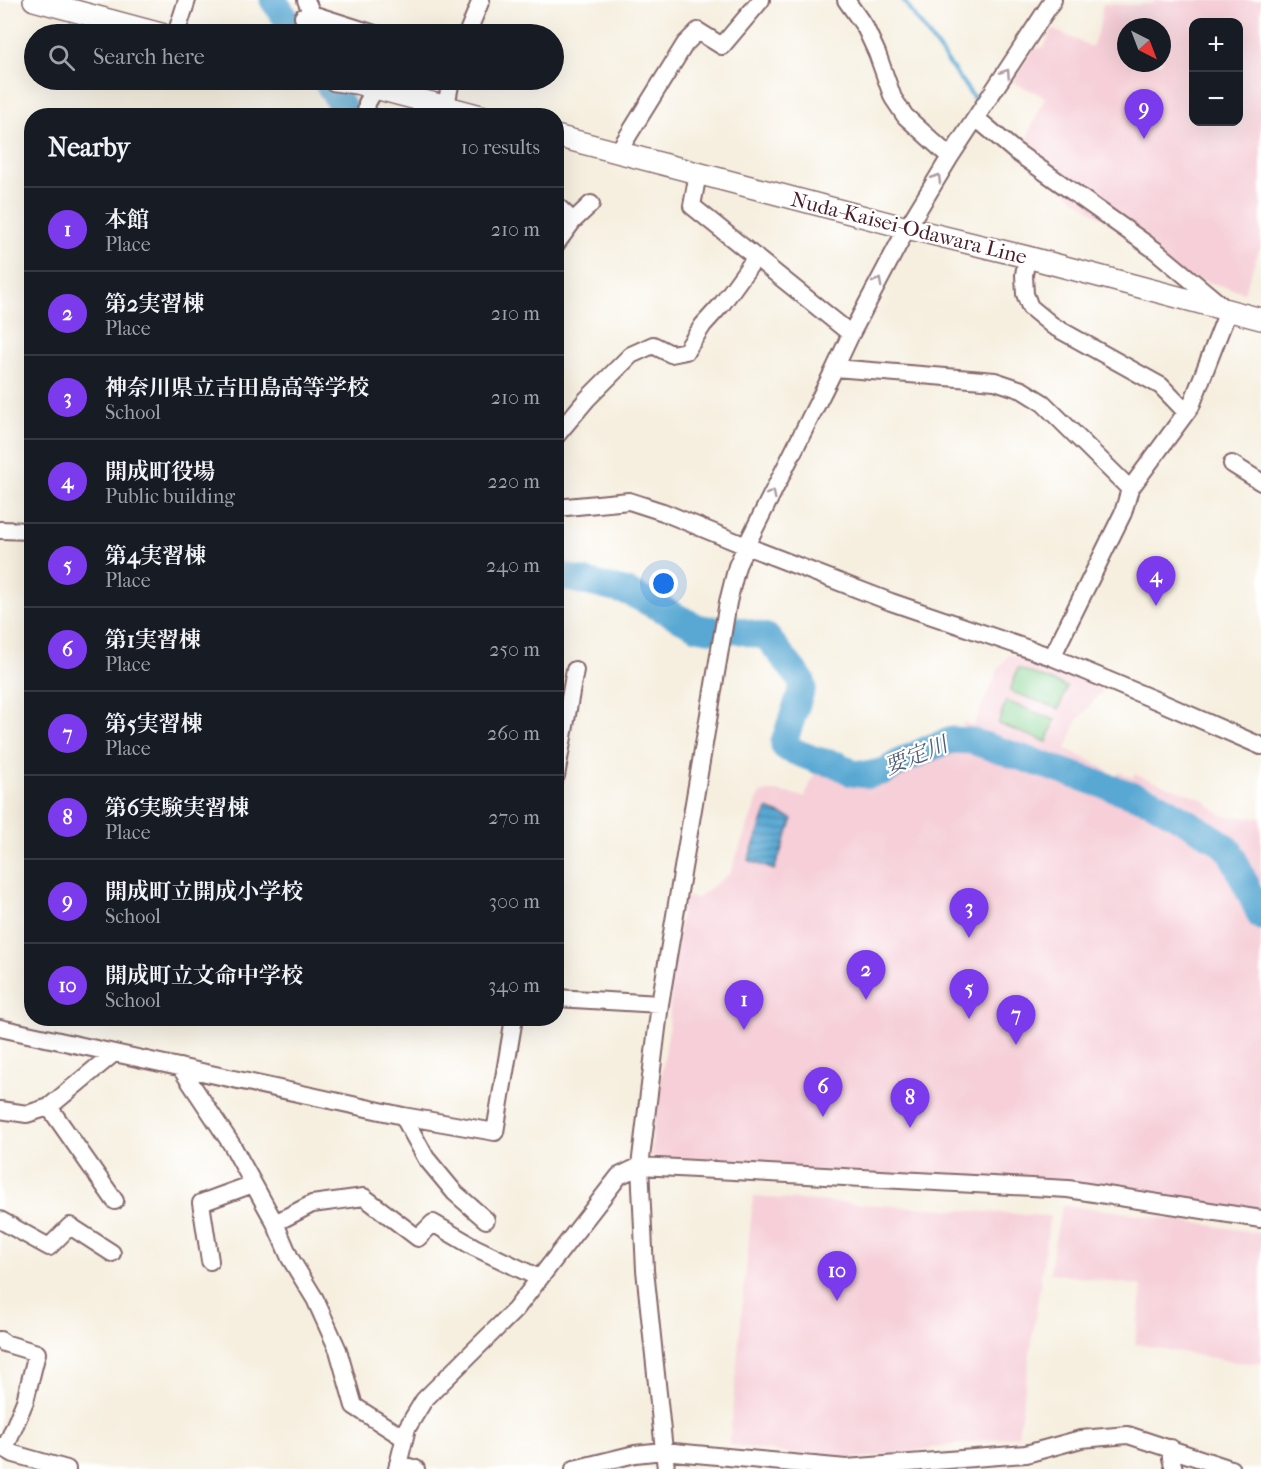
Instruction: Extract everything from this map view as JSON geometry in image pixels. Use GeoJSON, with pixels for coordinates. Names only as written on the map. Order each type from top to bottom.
{"type":"FeatureCollection","features":[{"type":"Feature","properties":{"kind":"main road"},"geometry":{"type":"LineString","coordinates":[[36,0],[124,24]]}},
{"type":"Feature","properties":{"kind":"main road"},"geometry":{"type":"LineString","coordinates":[[384,90],[453,108]]}},
{"type":"Feature","properties":{"kind":"main road","name":"Nuda-Kaisei-Odawara Line"},"geometry":{"type":"LineString","coordinates":[[564,139],[1261,319]]}},
{"type":"Feature","properties":{"kind":"street"},"geometry":{"type":"LineString","coordinates":[[180,24],[188,0]]}},
{"type":"Feature","properties":{"kind":"street"},"geometry":{"type":"LineString","coordinates":[[471,24],[481,0]]}},
{"type":"Feature","properties":{"kind":"street"},"geometry":{"type":"LineString","coordinates":[[618,152],[685,44],[698,30],[722,46],[761,0]]}},
{"type":"Feature","properties":{"kind":"street"},"geometry":{"type":"LineString","coordinates":[[846,0],[865,27],[877,52],[892,98],[905,116],[950,157]]}},
{"type":"Feature","properties":{"kind":"street"},"geometry":{"type":"LineString","coordinates":[[666,1469],[645,1270],[640,1166],[660,1004],[728,602],[746,546],[906,228],[1053,0]]}},
{"type":"Feature","properties":{"kind":"street"},"geometry":{"type":"LineString","coordinates":[[308,24],[303,17],[309,7],[351,24]]}},
{"type":"Feature","properties":{"kind":"street"},"geometry":{"type":"LineString","coordinates":[[366,108],[375,90]]}},
{"type":"Feature","properties":{"kind":"street"},"geometry":{"type":"LineString","coordinates":[[446,106],[449,90]]}},
{"type":"Feature","properties":{"kind":"street"},"geometry":{"type":"LineString","coordinates":[[976,118],[1015,151],[1155,250],[1228,311],[1191,406],[1130,489],[1123,513],[1052,657]]}},
{"type":"Feature","properties":{"kind":"street"},"geometry":{"type":"LineString","coordinates":[[698,173],[692,206],[851,334]]}},
{"type":"Feature","properties":{"kind":"street"},"geometry":{"type":"LineString","coordinates":[[564,233],[591,204]]}},
{"type":"Feature","properties":{"kind":"street"},"geometry":{"type":"LineString","coordinates":[[564,213],[573,221]]}},
{"type":"Feature","properties":{"kind":"street"},"geometry":{"type":"LineString","coordinates":[[564,426],[587,399],[631,355],[653,345],[671,354],[686,351],[703,325],[722,304],[756,257]]}},
{"type":"Feature","properties":{"kind":"street"},"geometry":{"type":"LineString","coordinates":[[1027,257],[1024,275],[1025,294],[1030,307],[1053,326],[1161,386],[1186,412]]}},
{"type":"Feature","properties":{"kind":"street"},"geometry":{"type":"LineString","coordinates":[[835,368],[995,381],[1022,390],[1043,403],[1130,489]]}},
{"type":"Feature","properties":{"kind":"street"},"geometry":{"type":"LineString","coordinates":[[1232,464],[1261,482]]}},
{"type":"Feature","properties":{"kind":"street"},"geometry":{"type":"LineString","coordinates":[[564,507],[629,501],[663,512],[891,602],[1052,657],[1261,746]]}},
{"type":"Feature","properties":{"kind":"street"},"geometry":{"type":"LineString","coordinates":[[0,530],[24,531]]}},
{"type":"Feature","properties":{"kind":"street"},"geometry":{"type":"LineString","coordinates":[[564,731],[575,670]]}},
{"type":"Feature","properties":{"kind":"street"},"geometry":{"type":"LineString","coordinates":[[564,998],[660,1004]]}},
{"type":"Feature","properties":{"kind":"street"},"geometry":{"type":"LineString","coordinates":[[0,1028],[403,1116],[495,1132],[513,1026]]}},
{"type":"Feature","properties":{"kind":"street"},"geometry":{"type":"LineString","coordinates":[[0,1110],[27,1114],[49,1107],[114,1053]]}},
{"type":"Feature","properties":{"kind":"street"},"geometry":{"type":"LineString","coordinates":[[180,1066],[232,1145],[275,1223],[290,1258],[315,1299],[338,1350],[354,1406],[404,1438]]}},
{"type":"Feature","properties":{"kind":"street"},"geometry":{"type":"LineString","coordinates":[[49,1107],[115,1201]]}},
{"type":"Feature","properties":{"kind":"street"},"geometry":{"type":"LineString","coordinates":[[403,1116],[426,1158],[455,1193],[486,1220]]}},
{"type":"Feature","properties":{"kind":"street"},"geometry":{"type":"LineString","coordinates":[[416,1469],[397,1467],[407,1428],[424,1400],[515,1310],[619,1176],[640,1166],[1068,1189],[1261,1219]]}},
{"type":"Feature","properties":{"kind":"street"},"geometry":{"type":"LineString","coordinates":[[210,1261],[201,1203],[253,1184]]}},
{"type":"Feature","properties":{"kind":"street"},"geometry":{"type":"LineString","coordinates":[[275,1223],[312,1204],[364,1197],[418,1238],[433,1223],[474,1247],[539,1278]]}},
{"type":"Feature","properties":{"kind":"street"},"geometry":{"type":"LineString","coordinates":[[0,1220],[49,1247],[70,1226],[112,1253]]}},
{"type":"Feature","properties":{"kind":"street"},"geometry":{"type":"LineString","coordinates":[[0,1340],[37,1353],[25,1401],[3,1448],[14,1454],[67,1469]]}},
{"type":"Feature","properties":{"kind":"street"},"geometry":{"type":"LineString","coordinates":[[574,1469],[635,1454],[663,1451],[846,1468],[1026,1454],[1081,1439],[1128,1435],[1231,1469]]}},
{"type":"Feature","properties":{"kind":"street"},"geometry":{"type":"LineString","coordinates":[[1171,1448],[1174,1469]]}},
{"type":"Feature","properties":{"kind":"shaded area"},"geometry":{"type":"Polygon","coordinates":[[[1155,0],[1261,0],[1261,250],[1259,250],[1244,292],[1178,274],[1018,157],[1045,97],[1012,82],[1033,49],[1044,47],[1052,29],[1092,47],[1099,28],[1103,4],[1155,3],[1155,0]]]}},
{"type":"Feature","properties":{"kind":"shaded area"},"geometry":{"type":"Polygon","coordinates":[[[1009,654],[1103,689],[1076,723],[1066,749],[1115,775],[1119,772],[1133,778],[1134,774],[1201,798],[1223,816],[1261,818],[1261,1216],[1038,1185],[650,1160],[669,1028],[671,979],[684,896],[697,898],[730,873],[760,793],[776,791],[805,797],[820,759],[835,767],[860,772],[883,767],[960,733],[964,722],[973,726],[999,668],[1009,654]]]}},
{"type":"Feature","properties":{"kind":"shaded area"},"geometry":{"type":"Polygon","coordinates":[[[753,1197],[1050,1216],[1018,1436],[841,1461],[729,1445],[753,1197]]]}},
{"type":"Feature","properties":{"kind":"shaded area"},"geometry":{"type":"Polygon","coordinates":[[[1062,1205],[1261,1233],[1261,1363],[1235,1362],[1135,1344],[1142,1286],[1050,1273],[1062,1205]]]}},
{"type":"Feature","properties":{"kind":"green space"},"geometry":{"type":"Polygon","coordinates":[[[1018,668],[1067,687],[1059,709],[1010,691],[1018,668]]]}},
{"type":"Feature","properties":{"kind":"green space"},"geometry":{"type":"Polygon","coordinates":[[[1006,701],[1055,720],[1047,742],[998,724],[1006,701]]]}},
{"type":"Feature","properties":{"kind":"water"},"geometry":{"type":"Polygon","coordinates":[[[767,809],[793,819],[774,870],[748,860],[767,809]]]}},
{"type":"Feature","properties":{"kind":"waterway","name":"要定川"},"geometry":{"type":"LineString","coordinates":[[273,0],[290,24]]}},
{"type":"Feature","properties":{"kind":"waterway"},"geometry":{"type":"LineString","coordinates":[[903,0],[979,105]]}},
{"type":"Feature","properties":{"kind":"waterway","name":"要定川"},"geometry":{"type":"LineString","coordinates":[[332,90],[343,108]]}},
{"type":"Feature","properties":{"kind":"waterway","name":"要定川"},"geometry":{"type":"LineString","coordinates":[[564,576],[628,592],[697,627],[737,630],[767,637],[802,681],[803,686],[784,742],[784,746],[788,749],[816,760],[838,765],[852,773],[868,775],[885,771],[932,747],[952,740],[972,741],[1151,801],[1217,840],[1230,851],[1261,917]]}},
{"type":"Feature","properties":{"kind":"place","name":"開成町立開成小学校"},"geometry":{"type":"Point","coordinates":[1144,139]}},
{"type":"Feature","properties":{"kind":"place","name":"開成町役場"},"geometry":{"type":"Point","coordinates":[1156,606]}},
{"type":"Feature","properties":{"kind":"place","name":"神奈川県立吉田島高等学校"},"geometry":{"type":"Point","coordinates":[969,938]}},
{"type":"Feature","properties":{"kind":"place","name":"第2実習棟"},"geometry":{"type":"Point","coordinates":[866,1000]}},
{"type":"Feature","properties":{"kind":"place","name":"第4実習棟"},"geometry":{"type":"Point","coordinates":[969,1019]}},
{"type":"Feature","properties":{"kind":"place","name":"本館"},"geometry":{"type":"Point","coordinates":[744,1030]}},
{"type":"Feature","properties":{"kind":"place","name":"第5実習棟"},"geometry":{"type":"Point","coordinates":[1016,1045]}},
{"type":"Feature","properties":{"kind":"place","name":"第1実習棟"},"geometry":{"type":"Point","coordinates":[823,1117]}},
{"type":"Feature","properties":{"kind":"place","name":"第6実験実習棟"},"geometry":{"type":"Point","coordinates":[910,1128]}},
{"type":"Feature","properties":{"kind":"place","name":"開成町立文命中学校"},"geometry":{"type":"Point","coordinates":[837,1301]}}]}
